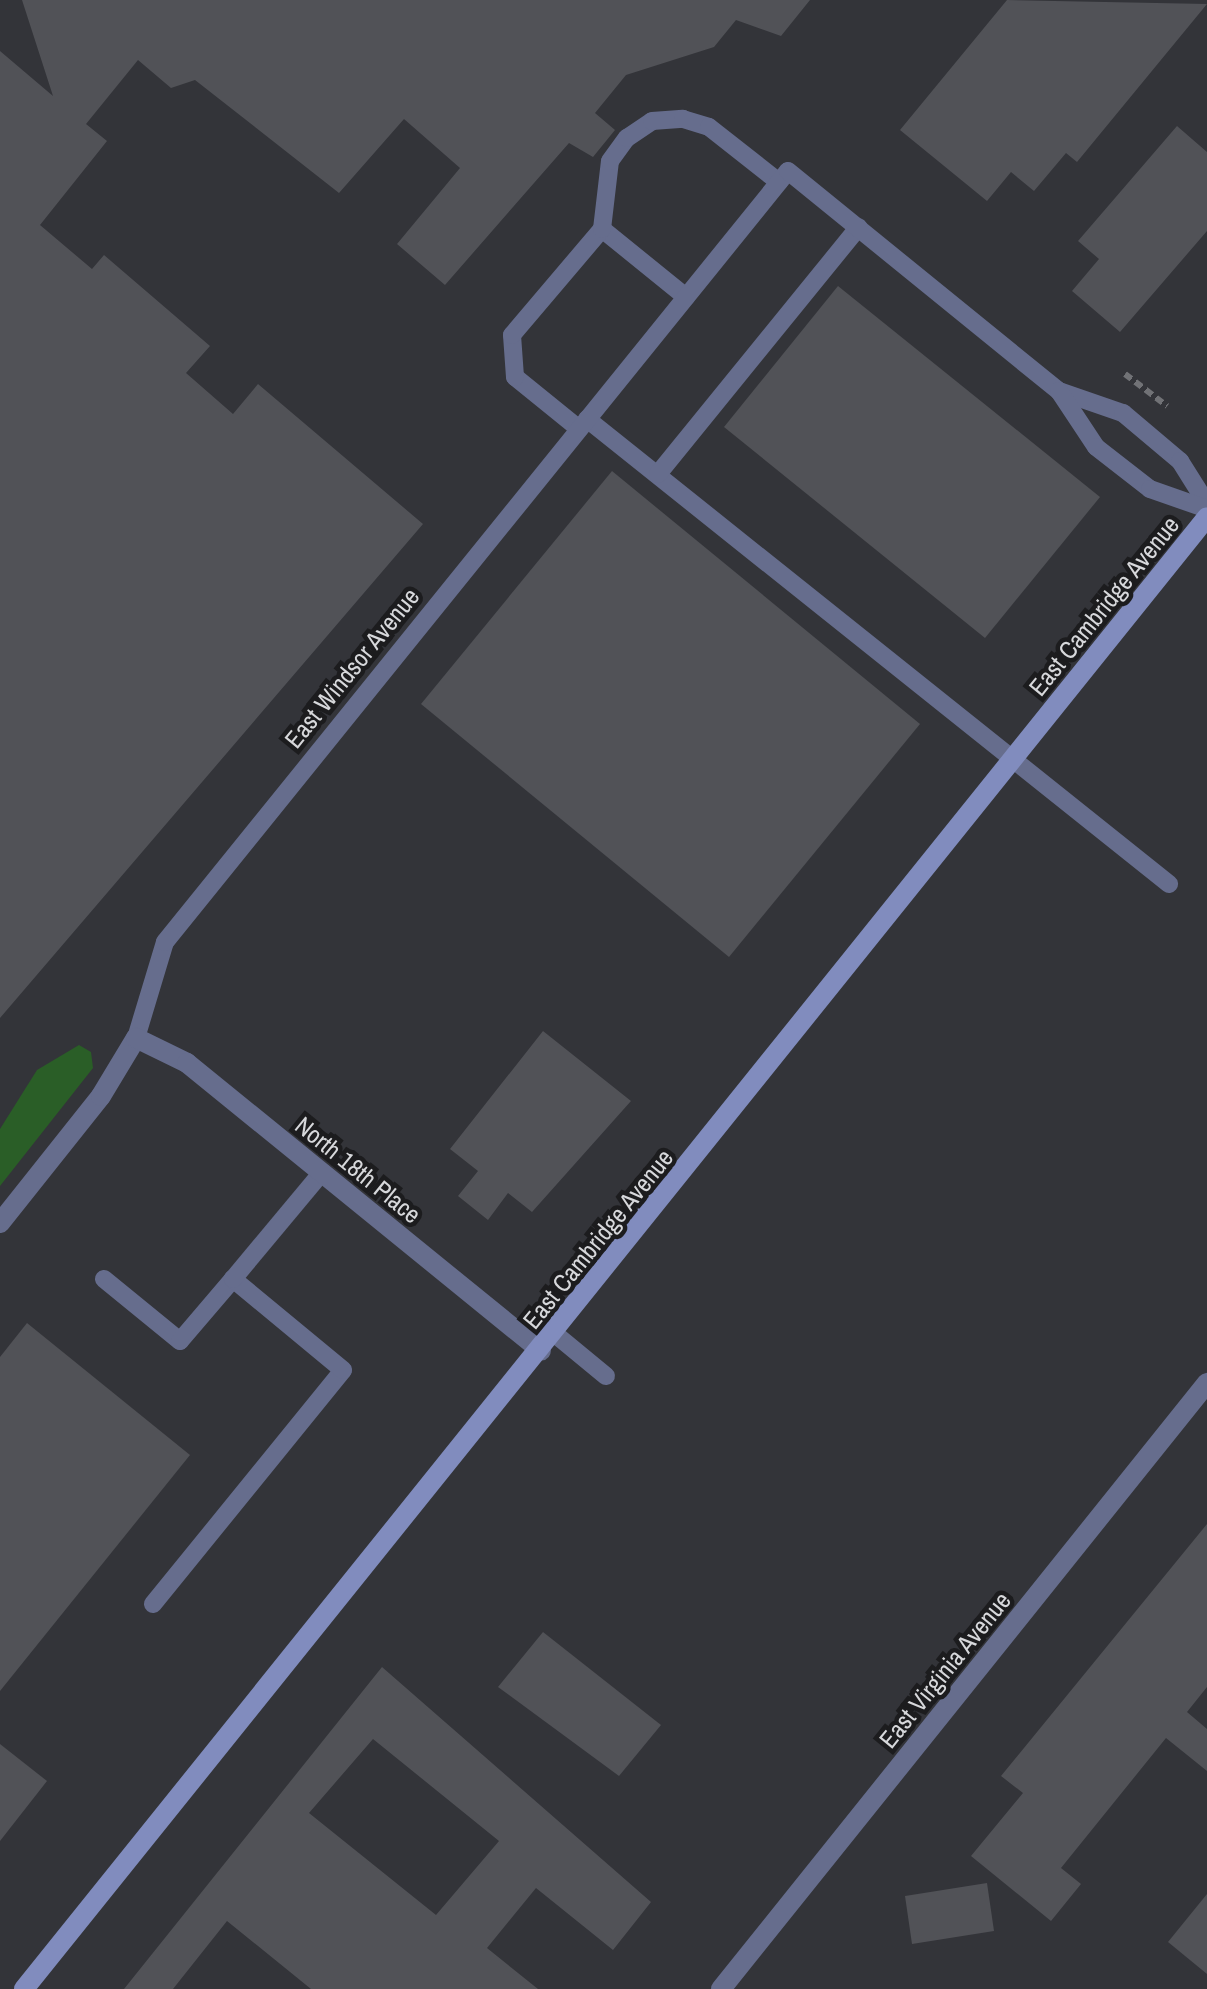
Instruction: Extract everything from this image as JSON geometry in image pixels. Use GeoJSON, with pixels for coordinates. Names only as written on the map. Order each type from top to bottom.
{"type":"FeatureCollection","features":[{"type":"Feature","properties":{"kind":"street","name":"East Cambridge Avenue"},"geometry":{"type":"LineString","coordinates":[[24,1989],[555,1334],[1012,762],[1207,510]]}},
{"type":"Feature","properties":{"kind":"street","name":"North 18th Place"},"geometry":{"type":"LineString","coordinates":[[136,1038],[187,1063],[541,1351]]}},
{"type":"Feature","properties":{"kind":"street","name":"East Windsor Avenue"},"geometry":{"type":"LineString","coordinates":[[0,1223],[102,1096],[136,1038]]}},
{"type":"Feature","properties":{"kind":"street","name":"East Virginia Avenue"},"geometry":{"type":"LineString","coordinates":[[721,1989],[1207,1383]]}},
{"type":"Feature","properties":{"kind":"lane"},"geometry":{"type":"LineString","coordinates":[[1170,884],[1012,762],[658,474],[515,377],[510,355],[512,334],[602,229],[610,161],[652,122],[709,127],[860,227],[1059,391],[1096,447],[1150,489],[1207,510]]}},
{"type":"Feature","properties":{"kind":"lane","name":"East Windsor Avenue"},"geometry":{"type":"LineString","coordinates":[[136,1038],[165,942],[784,176]]}},
{"type":"Feature","properties":{"kind":"lane"},"geometry":{"type":"LineString","coordinates":[[658,474],[860,227]]}},
{"type":"Feature","properties":{"kind":"lane"},"geometry":{"type":"LineString","coordinates":[[602,229],[686,297]]}},
{"type":"Feature","properties":{"kind":"lane"},"geometry":{"type":"LineString","coordinates":[[1059,391],[1124,413],[1180,460],[1207,510]]}},
{"type":"Feature","properties":{"kind":"lane"},"geometry":{"type":"LineString","coordinates":[[104,1279],[180,1341],[322,1172]]}},
{"type":"Feature","properties":{"kind":"lane"},"geometry":{"type":"LineString","coordinates":[[153,1604],[344,1370],[233,1279]]}},
{"type":"Feature","properties":{"kind":"lane"},"geometry":{"type":"LineString","coordinates":[[555,1334],[606,1376]]}},
{"type":"Feature","properties":{"kind":"path"},"geometry":{"type":"LineString","coordinates":[[1125,374],[1167,406]]}},
{"type":"Feature","properties":{"kind":"green space"},"geometry":{"type":"Polygon","coordinates":[[[79,1045],[91,1052],[93,1068],[0,1186],[0,1129],[37,1070],[79,1045]]]}},
{"type":"Feature","properties":{"kind":"building"},"geometry":{"type":"Polygon","coordinates":[[[22,0],[810,0],[781,36],[736,20],[714,47],[626,75],[595,113],[615,130],[593,157],[569,143],[445,285],[397,244],[460,168],[404,119],[339,193],[195,80],[171,88],[138,60],[86,124],[107,141],[40,225],[92,269],[104,255],[210,346],[186,373],[233,414],[258,384],[423,524],[0,1018],[0,51],[53,96],[22,0]]]}},
{"type":"Feature","properties":{"kind":"building"},"geometry":{"type":"Polygon","coordinates":[[[1007,0],[1207,4],[1077,162],[1066,153],[1034,191],[1011,172],[987,201],[900,130],[1007,0]]]}},
{"type":"Feature","properties":{"kind":"building"},"geometry":{"type":"Polygon","coordinates":[[[1177,126],[1207,152],[1207,231],[1120,332],[1072,291],[1099,259],[1078,241],[1177,126]]]}},
{"type":"Feature","properties":{"kind":"building"},"geometry":{"type":"Polygon","coordinates":[[[838,286],[1100,497],[985,638],[724,427],[838,286]]]}},
{"type":"Feature","properties":{"kind":"building"},"geometry":{"type":"Polygon","coordinates":[[[612,471],[920,724],[729,957],[421,704],[612,471]]]}},
{"type":"Feature","properties":{"kind":"building"},"geometry":{"type":"Polygon","coordinates":[[[543,1031],[631,1101],[532,1212],[508,1193],[488,1220],[458,1196],[478,1171],[450,1149],[543,1031]]]}},
{"type":"Feature","properties":{"kind":"building"},"geometry":{"type":"Polygon","coordinates":[[[27,1323],[190,1455],[0,1691],[0,1357],[27,1323]]]}},
{"type":"Feature","properties":{"kind":"building"},"geometry":{"type":"Polygon","coordinates":[[[1207,1524],[1207,1687],[1187,1712],[1207,1729],[1207,1771],[1166,1738],[1061,1868],[1081,1884],[1051,1921],[971,1856],[1023,1793],[1001,1776],[1207,1524]]]}},
{"type":"Feature","properties":{"kind":"building"},"geometry":{"type":"Polygon","coordinates":[[[543,1632],[661,1725],[619,1776],[498,1687],[543,1632]]]}},
{"type":"Feature","properties":{"kind":"building"},"geometry":{"type":"Polygon","coordinates":[[[382,1667],[651,1902],[613,1950],[536,1888],[487,1948],[538,1989],[311,1989],[227,1921],[173,1989],[124,1989],[382,1667]],[[373,1739],[309,1813],[436,1915],[499,1841],[373,1739]]]}},
{"type":"Feature","properties":{"kind":"building"},"geometry":{"type":"Polygon","coordinates":[[[0,1744],[47,1781],[0,1841],[0,1744]]]}},
{"type":"Feature","properties":{"kind":"building"},"geometry":{"type":"Polygon","coordinates":[[[987,1883],[994,1931],[912,1944],[905,1896],[987,1883]]]}},
{"type":"Feature","properties":{"kind":"building"},"geometry":{"type":"Polygon","coordinates":[[[1207,1894],[1207,1974],[1168,1942],[1207,1894]]]}}]}
